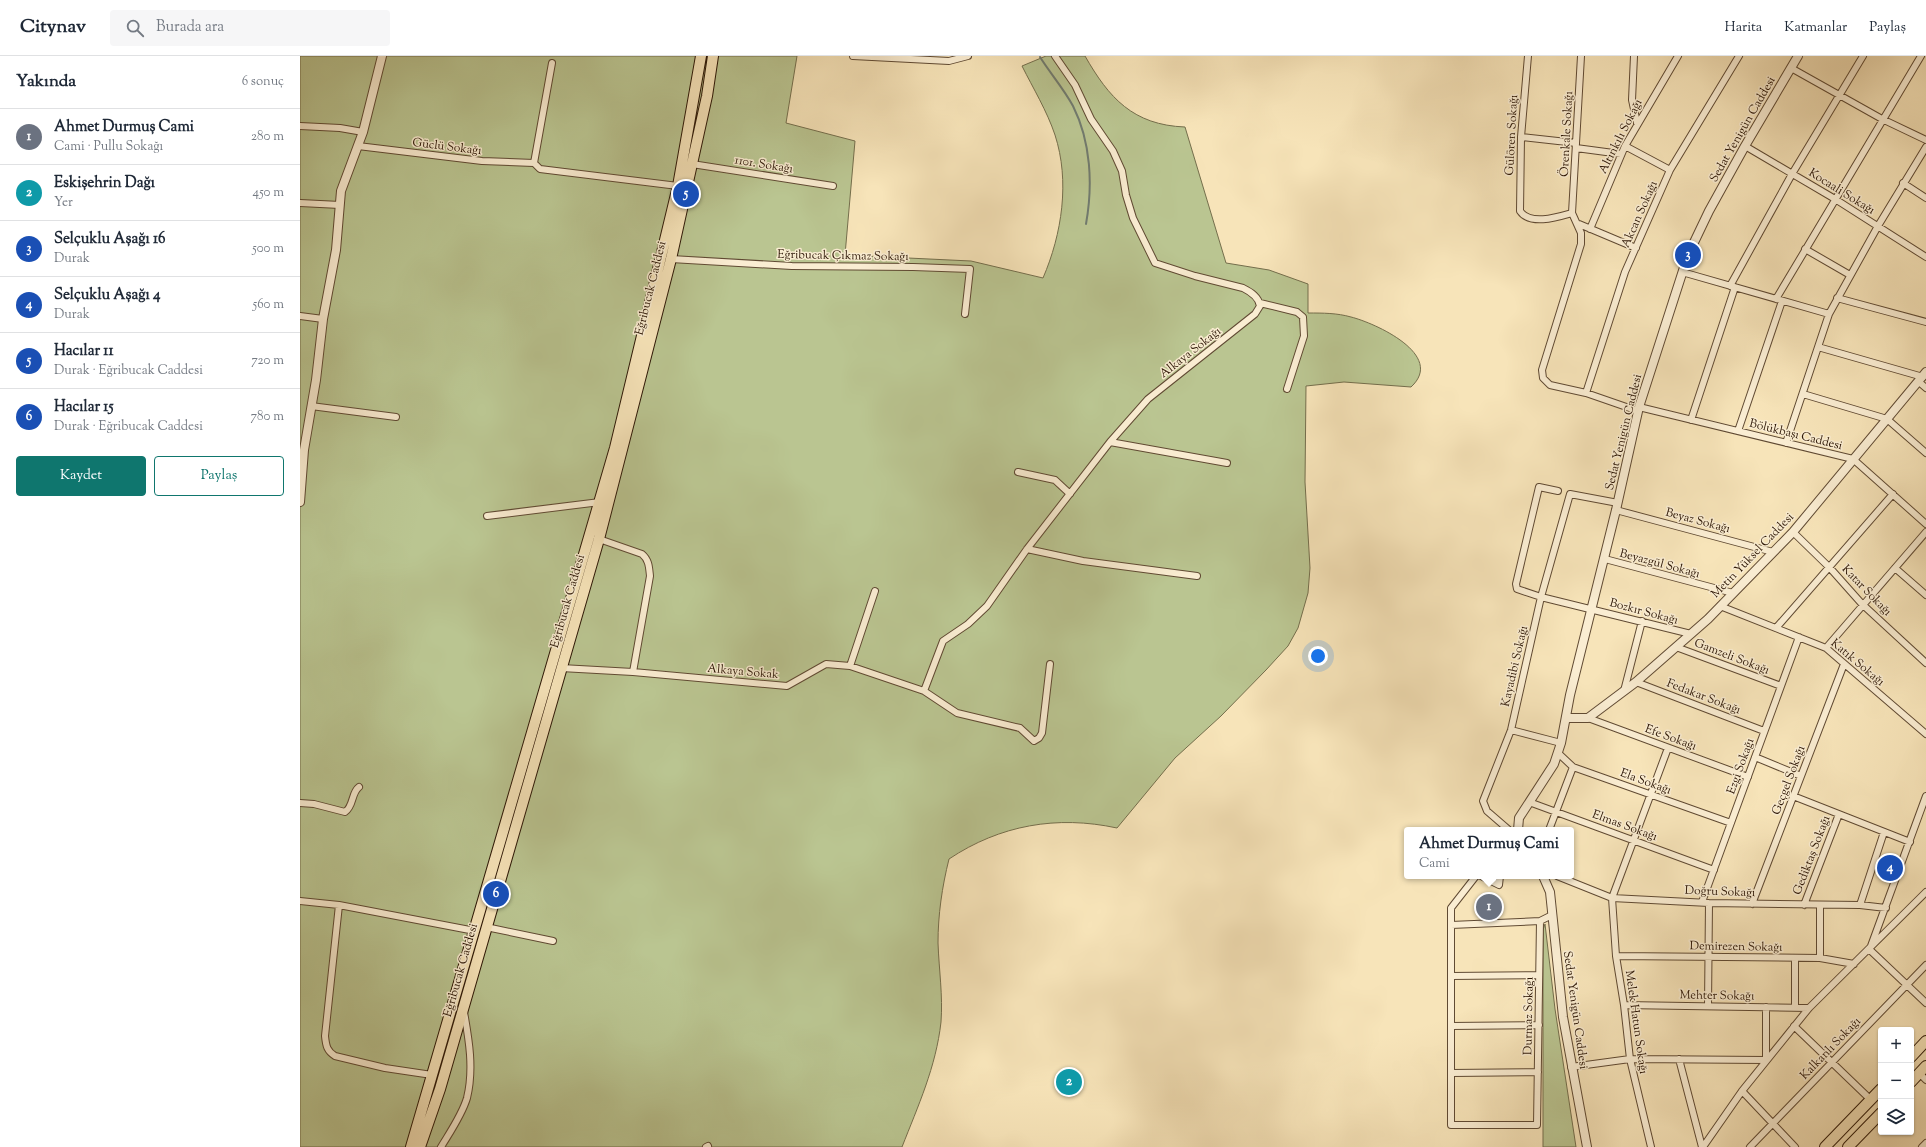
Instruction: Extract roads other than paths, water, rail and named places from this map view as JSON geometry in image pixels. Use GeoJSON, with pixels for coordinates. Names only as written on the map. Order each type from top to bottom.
{"type":"FeatureCollection","features":[{"type":"Feature","properties":{"kind":"main road","name":"Eğribucak Caddesi"},"geometry":{"type":"LineString","coordinates":[[411,1147],[600,502],[678,186],[701,56]]}},
{"type":"Feature","properties":{"kind":"main road","name":"Eğribucak Caddesi"},"geometry":{"type":"LineString","coordinates":[[420,1147],[440,1089],[599,539],[671,259],[707,96],[713,56]]}},
{"type":"Feature","properties":{"kind":"main road"},"geometry":{"type":"LineString","coordinates":[[1914,1054],[1926,1041]]}},
{"type":"Feature","properties":{"kind":"main road"},"geometry":{"type":"LineString","coordinates":[[1914,1080],[1924,1073]]}},
{"type":"Feature","properties":{"kind":"main road"},"geometry":{"type":"LineString","coordinates":[[1825,1147],[1878,1092]]}},
{"type":"Feature","properties":{"kind":"main road"},"geometry":{"type":"LineString","coordinates":[[1848,1147],[1878,1116]]}},
{"type":"Feature","properties":{"kind":"street"},"geometry":{"type":"LineString","coordinates":[[300,502],[302,443],[311,406],[323,319],[336,250],[342,190],[363,132],[382,56]]}},
{"type":"Feature","properties":{"kind":"street"},"geometry":{"type":"LineString","coordinates":[[853,56],[949,61],[968,56]]}},
{"type":"Feature","properties":{"kind":"street"},"geometry":{"type":"LineString","coordinates":[[1055,56],[1075,85],[1092,119],[1113,151],[1122,171],[1126,195],[1133,218],[1155,263],[1195,276],[1243,288],[1251,292],[1260,303],[1297,312],[1303,317],[1304,336],[1287,389]]}},
{"type":"Feature","properties":{"kind":"street","name":"Gülören Sokağı"},"geometry":{"type":"LineString","coordinates":[[1528,56],[1521,137],[1519,207],[1522,214],[1529,218],[1556,218],[1572,213]]}},
{"type":"Feature","properties":{"kind":"street","name":"Örenkale Sokağı"},"geometry":{"type":"LineString","coordinates":[[1572,213],[1581,56]]}},
{"type":"Feature","properties":{"kind":"street"},"geometry":{"type":"LineString","coordinates":[[1634,56],[1632,100],[1637,123]]}},
{"type":"Feature","properties":{"kind":"street","name":"Altınkılı Sokağı"},"geometry":{"type":"LineString","coordinates":[[1590,229],[1625,146],[1637,123],[1678,56]]}},
{"type":"Feature","properties":{"kind":"street","name":"Akcan Sokağı"},"geometry":{"type":"LineString","coordinates":[[1586,393],[1625,272],[1670,170],[1739,56]]}},
{"type":"Feature","properties":{"kind":"street","name":"Sedat Yenigün Caddesi"},"geometry":{"type":"LineString","coordinates":[[1518,827],[1519,818],[1554,764],[1561,743],[1639,409],[1688,255],[1709,211],[1798,56]]}},
{"type":"Feature","properties":{"kind":"street"},"geometry":{"type":"LineString","coordinates":[[1691,420],[1732,287],[1792,174],[1863,56]]}},
{"type":"Feature","properties":{"kind":"street"},"geometry":{"type":"LineString","coordinates":[[1738,431],[1779,300],[1805,249],[1921,56]]}},
{"type":"Feature","properties":{"kind":"street"},"geometry":{"type":"LineString","coordinates":[[534,163],[552,63]]}},
{"type":"Feature","properties":{"kind":"street"},"geometry":{"type":"LineString","coordinates":[[1791,68],[1882,119],[1926,140]]}},
{"type":"Feature","properties":{"kind":"street"},"geometry":{"type":"LineString","coordinates":[[300,126],[340,128],[363,132]]}},
{"type":"Feature","properties":{"kind":"street"},"geometry":{"type":"LineString","coordinates":[[1521,137],[1621,154]]}},
{"type":"Feature","properties":{"kind":"street","name":"Güclü Sokağı"},"geometry":{"type":"LineString","coordinates":[[358,146],[482,162],[534,163],[540,169],[678,186]]}},
{"type":"Feature","properties":{"kind":"street"},"geometry":{"type":"LineString","coordinates":[[1625,146],[1670,170]]}},
{"type":"Feature","properties":{"kind":"street","name":"Kocaali Sokağı"},"geometry":{"type":"LineString","coordinates":[[1745,146],[1835,199],[1926,257]]}},
{"type":"Feature","properties":{"kind":"street"},"geometry":{"type":"LineString","coordinates":[[1786,443],[1829,314],[1878,226],[1926,147]]}},
{"type":"Feature","properties":{"kind":"street","name":"1101. Sokağı"},"geometry":{"type":"LineString","coordinates":[[692,164],[833,186]]}},
{"type":"Feature","properties":{"kind":"street"},"geometry":{"type":"LineString","coordinates":[[1903,183],[1926,198]]}},
{"type":"Feature","properties":{"kind":"street"},"geometry":{"type":"LineString","coordinates":[[300,203],[340,205]]}},
{"type":"Feature","properties":{"kind":"street"},"geometry":{"type":"LineString","coordinates":[[1572,213],[1579,224],[1636,248]]}},
{"type":"Feature","properties":{"kind":"street","name":"Bölükbaşı Caddesi"},"geometry":{"type":"LineString","coordinates":[[1579,224],[1582,244],[1542,374],[1546,382],[1550,385],[1586,393],[1639,409],[1738,431],[1852,459],[1926,524]]}},
{"type":"Feature","properties":{"kind":"street"},"geometry":{"type":"LineString","coordinates":[[1805,249],[1850,275]]}},
{"type":"Feature","properties":{"kind":"street","name":"Eğribucak Çıkmaz Sokağı"},"geometry":{"type":"LineString","coordinates":[[671,259],[792,266],[913,267],[970,270],[965,314]]}},
{"type":"Feature","properties":{"kind":"street"},"geometry":{"type":"LineString","coordinates":[[1682,272],[1829,314]]}},
{"type":"Feature","properties":{"kind":"street"},"geometry":{"type":"LineString","coordinates":[[1837,298],[1926,322]]}},
{"type":"Feature","properties":{"kind":"street","name":"Alkaya Sokağı"},"geometry":{"type":"LineString","coordinates":[[924,691],[943,641],[968,624],[987,606],[1027,549],[1110,442],[1148,399],[1255,314],[1259,309],[1260,303]]}},
{"type":"Feature","properties":{"kind":"street"},"geometry":{"type":"LineString","coordinates":[[300,316],[323,319]]}},
{"type":"Feature","properties":{"kind":"street"},"geometry":{"type":"LineString","coordinates":[[1818,347],[1923,377],[1926,388]]}},
{"type":"Feature","properties":{"kind":"street","name":"Metin Yüksel Caddesi"},"geometry":{"type":"LineString","coordinates":[[1588,718],[1636,682],[1708,619],[1793,532],[1852,459],[1923,377]]}},
{"type":"Feature","properties":{"kind":"street"},"geometry":{"type":"LineString","coordinates":[[1802,394],[1887,419],[1926,453]]}},
{"type":"Feature","properties":{"kind":"street"},"geometry":{"type":"LineString","coordinates":[[311,406],[396,417]]}},
{"type":"Feature","properties":{"kind":"street"},"geometry":{"type":"LineString","coordinates":[[1110,442],[1227,463]]}},
{"type":"Feature","properties":{"kind":"street"},"geometry":{"type":"LineString","coordinates":[[1018,472],[1056,480],[1070,494]]}},
{"type":"Feature","properties":{"kind":"street","name":"Bozkır Sokağı"},"geometry":{"type":"LineString","coordinates":[[1558,491],[1539,487],[1516,584],[1518,590],[1691,634]]}},
{"type":"Feature","properties":{"kind":"street","name":"Beyaz Sokağı"},"geometry":{"type":"LineString","coordinates":[[1570,494],[1617,506],[1773,552]]}},
{"type":"Feature","properties":{"kind":"street","name":"Kayadibi Sokağı"},"geometry":{"type":"LineString","coordinates":[[1506,827],[1487,811],[1483,801],[1511,730],[1541,597],[1570,494]]}},
{"type":"Feature","properties":{"kind":"street"},"geometry":{"type":"LineString","coordinates":[[1776,628],[1830,568],[1893,494]]}},
{"type":"Feature","properties":{"kind":"street"},"geometry":{"type":"LineString","coordinates":[[487,516],[600,502]]}},
{"type":"Feature","properties":{"kind":"street","name":"Katar Sokağı"},"geometry":{"type":"LineString","coordinates":[[1793,532],[1830,568],[1862,604],[1926,663]]}},
{"type":"Feature","properties":{"kind":"street"},"geometry":{"type":"LineString","coordinates":[[1826,648],[1862,604],[1926,532]]}},
{"type":"Feature","properties":{"kind":"street"},"geometry":{"type":"LineString","coordinates":[[599,539],[642,554],[646,558],[649,565],[650,576],[632,672]]}},
{"type":"Feature","properties":{"kind":"street"},"geometry":{"type":"LineString","coordinates":[[1027,549],[1083,561],[1197,576]]}},
{"type":"Feature","properties":{"kind":"street","name":"Beyazgül Sokağı"},"geometry":{"type":"LineString","coordinates":[[1605,559],[1733,593]]}},
{"type":"Feature","properties":{"kind":"street"},"geometry":{"type":"LineString","coordinates":[[1895,568],[1926,595]]}},
{"type":"Feature","properties":{"kind":"street"},"geometry":{"type":"LineString","coordinates":[[850,666],[875,591]]}},
{"type":"Feature","properties":{"kind":"street","name":"Katık Sokağı"},"geometry":{"type":"LineString","coordinates":[[1720,606],[1826,648],[1926,734]]}},
{"type":"Feature","properties":{"kind":"street"},"geometry":{"type":"LineString","coordinates":[[1624,691],[1642,621]]}},
{"type":"Feature","properties":{"kind":"street","name":"Ezgi Sokağı"},"geometry":{"type":"LineString","coordinates":[[1702,902],[1800,637]]}},
{"type":"Feature","properties":{"kind":"street","name":"Gamzeli Sokağı"},"geometry":{"type":"LineString","coordinates":[[1676,647],[1781,686]]}},
{"type":"Feature","properties":{"kind":"street","name":"Alkaya Sokak"},"geometry":{"type":"LineString","coordinates":[[561,668],[632,672],[787,686],[826,664],[850,666],[924,691],[957,713],[1020,728],[1032,740],[1036,740],[1042,733],[1050,664]]}},
{"type":"Feature","properties":{"kind":"street","name":"Geçgel Sokağı"},"geometry":{"type":"LineString","coordinates":[[1752,904],[1844,664]]}},
{"type":"Feature","properties":{"kind":"street","name":"Fedakar Sokağı"},"geometry":{"type":"LineString","coordinates":[[1636,682],[1764,731]]}},
{"type":"Feature","properties":{"kind":"street"},"geometry":{"type":"LineString","coordinates":[[1566,718],[1588,718]]}},
{"type":"Feature","properties":{"kind":"street","name":"Efe Sokağı"},"geometry":{"type":"LineString","coordinates":[[1588,718],[1748,777]]}},
{"type":"Feature","properties":{"kind":"street"},"geometry":{"type":"LineString","coordinates":[[1511,730],[1561,743]]}},
{"type":"Feature","properties":{"kind":"street"},"geometry":{"type":"LineString","coordinates":[[1612,898],[1668,748]]}},
{"type":"Feature","properties":{"kind":"street","name":"Ela Sokağı"},"geometry":{"type":"LineString","coordinates":[[1558,753],[1573,767],[1731,824]]}},
{"type":"Feature","properties":{"kind":"street"},"geometry":{"type":"LineString","coordinates":[[1755,757],[1801,776]]}},
{"type":"Feature","properties":{"kind":"street"},"geometry":{"type":"LineString","coordinates":[[1550,827],[1573,767]]}},
{"type":"Feature","properties":{"kind":"street"},"geometry":{"type":"LineString","coordinates":[[300,803],[314,804],[345,812],[349,808],[354,793],[359,787]]}},
{"type":"Feature","properties":{"kind":"street"},"geometry":{"type":"LineString","coordinates":[[1793,796],[1910,842]]}},
{"type":"Feature","properties":{"kind":"street"},"geometry":{"type":"LineString","coordinates":[[1870,950],[1910,842],[1924,809],[1926,796]]}},
{"type":"Feature","properties":{"kind":"street","name":"Elmas Sokağı"},"geometry":{"type":"LineString","coordinates":[[1529,802],[1714,870]]}},
{"type":"Feature","properties":{"kind":"street","name":"Gediktaş Sokağı"},"geometry":{"type":"LineString","coordinates":[[1804,904],[1839,814]]}},
{"type":"Feature","properties":{"kind":"street"},"geometry":{"type":"LineString","coordinates":[[1860,905],[1884,832]]}},
{"type":"Feature","properties":{"kind":"street"},"geometry":{"type":"LineString","coordinates":[[1474,879],[1451,908],[1451,1073],[1538,1072]]}},
{"type":"Feature","properties":{"kind":"street"},"geometry":{"type":"LineString","coordinates":[[1487,879],[1499,885],[1500,879]]}},
{"type":"Feature","properties":{"kind":"street","name":"Sedat Yenigün Caddesi"},"geometry":{"type":"LineString","coordinates":[[1544,879],[1550,892],[1562,1017],[1587,1147]]}},
{"type":"Feature","properties":{"kind":"street","name":"Doğru Sokağı"},"geometry":{"type":"LineString","coordinates":[[1564,879],[1612,898],[1709,903],[1860,905],[1886,908]]}},
{"type":"Feature","properties":{"kind":"street"},"geometry":{"type":"LineString","coordinates":[[1702,1147],[1742,1091],[1809,1008],[1870,950],[1926,892]]}},
{"type":"Feature","properties":{"kind":"street","name":"Melek Hatun Sokağı"},"geometry":{"type":"LineString","coordinates":[[1612,898],[1616,956],[1624,1005],[1630,1059],[1651,1147]]}},
{"type":"Feature","properties":{"kind":"street"},"geometry":{"type":"LineString","coordinates":[[300,901],[339,905],[475,931]]}},
{"type":"Feature","properties":{"kind":"street"},"geometry":{"type":"LineString","coordinates":[[1708,1006],[1709,903]]}},
{"type":"Feature","properties":{"kind":"street"},"geometry":{"type":"LineString","coordinates":[[339,905],[325,1036],[326,1046],[329,1052],[335,1056],[385,1068],[432,1075]]}},
{"type":"Feature","properties":{"kind":"street"},"geometry":{"type":"LineString","coordinates":[[1820,905],[1820,958]]}},
{"type":"Feature","properties":{"kind":"street"},"geometry":{"type":"LineString","coordinates":[[1451,925],[1540,921],[1552,915]]}},
{"type":"Feature","properties":{"kind":"street","name":"Durmaz Sokağı"},"geometry":{"type":"LineString","coordinates":[[1451,1073],[1451,1125],[1537,1125],[1540,921]]}},
{"type":"Feature","properties":{"kind":"street"},"geometry":{"type":"LineString","coordinates":[[486,927],[553,941]]}},
{"type":"Feature","properties":{"kind":"street"},"geometry":{"type":"LineString","coordinates":[[1870,950],[1926,1003]]}},
{"type":"Feature","properties":{"kind":"street","name":"Demirezen Sokağı"},"geometry":{"type":"LineString","coordinates":[[1616,956],[1820,958],[1854,964]]}},
{"type":"Feature","properties":{"kind":"street"},"geometry":{"type":"LineString","coordinates":[[1795,958],[1795,1007]]}},
{"type":"Feature","properties":{"kind":"street","name":"Kalkanlı Sokağı"},"geometry":{"type":"LineString","coordinates":[[1750,1147],[1926,965]]}},
{"type":"Feature","properties":{"kind":"street"},"geometry":{"type":"LineString","coordinates":[[1451,976],[1539,975]]}},
{"type":"Feature","properties":{"kind":"street","name":"Mehter Sokağı"},"geometry":{"type":"LineString","coordinates":[[1624,1005],[1809,1008]]}},
{"type":"Feature","properties":{"kind":"street"},"geometry":{"type":"LineString","coordinates":[[441,1147],[466,1099],[470,1075],[469,1041],[463,1006]]}},
{"type":"Feature","properties":{"kind":"street"},"geometry":{"type":"LineString","coordinates":[[1766,1007],[1766,1060]]}},
{"type":"Feature","properties":{"kind":"street"},"geometry":{"type":"LineString","coordinates":[[1451,1026],[1538,1025]]}},
{"type":"Feature","properties":{"kind":"street"},"geometry":{"type":"LineString","coordinates":[[1794,1026],[1871,1100]]}},
{"type":"Feature","properties":{"kind":"street"},"geometry":{"type":"LineString","coordinates":[[1571,1067],[1630,1059],[1766,1060]]}},
{"type":"Feature","properties":{"kind":"street"},"geometry":{"type":"LineString","coordinates":[[1679,1059],[1702,1147]]}},
{"type":"Feature","properties":{"kind":"street"},"geometry":{"type":"LineString","coordinates":[[1742,1091],[1795,1147]]}},
{"type":"Feature","properties":{"kind":"street"},"geometry":{"type":"LineString","coordinates":[[1922,1147],[1926,1143]]}},
{"type":"Feature","properties":{"kind":"waterway"},"geometry":{"type":"LineString","coordinates":[[1040,57],[1073,106],[1084,134],[1090,179],[1086,224]]}},
{"type":"Feature","properties":{"kind":"place","name":"Hacılar 11"},"geometry":{"type":"Point","coordinates":[686,194]}},
{"type":"Feature","properties":{"kind":"place","name":"Selçuklu Aşağı 16"},"geometry":{"type":"Point","coordinates":[1688,255]}},
{"type":"Feature","properties":{"kind":"place","name":"Selçuklu Aşağı 4"},"geometry":{"type":"Point","coordinates":[1890,868]}},
{"type":"Feature","properties":{"kind":"place","name":"Hacılar 15"},"geometry":{"type":"Point","coordinates":[496,894]}},
{"type":"Feature","properties":{"kind":"place","name":"Ahmet Durmuş Cami"},"geometry":{"type":"Point","coordinates":[1489,907]}},
{"type":"Feature","properties":{"kind":"place","name":"Eskişehrin Dağı"},"geometry":{"type":"Point","coordinates":[1069,1082]}}]}
